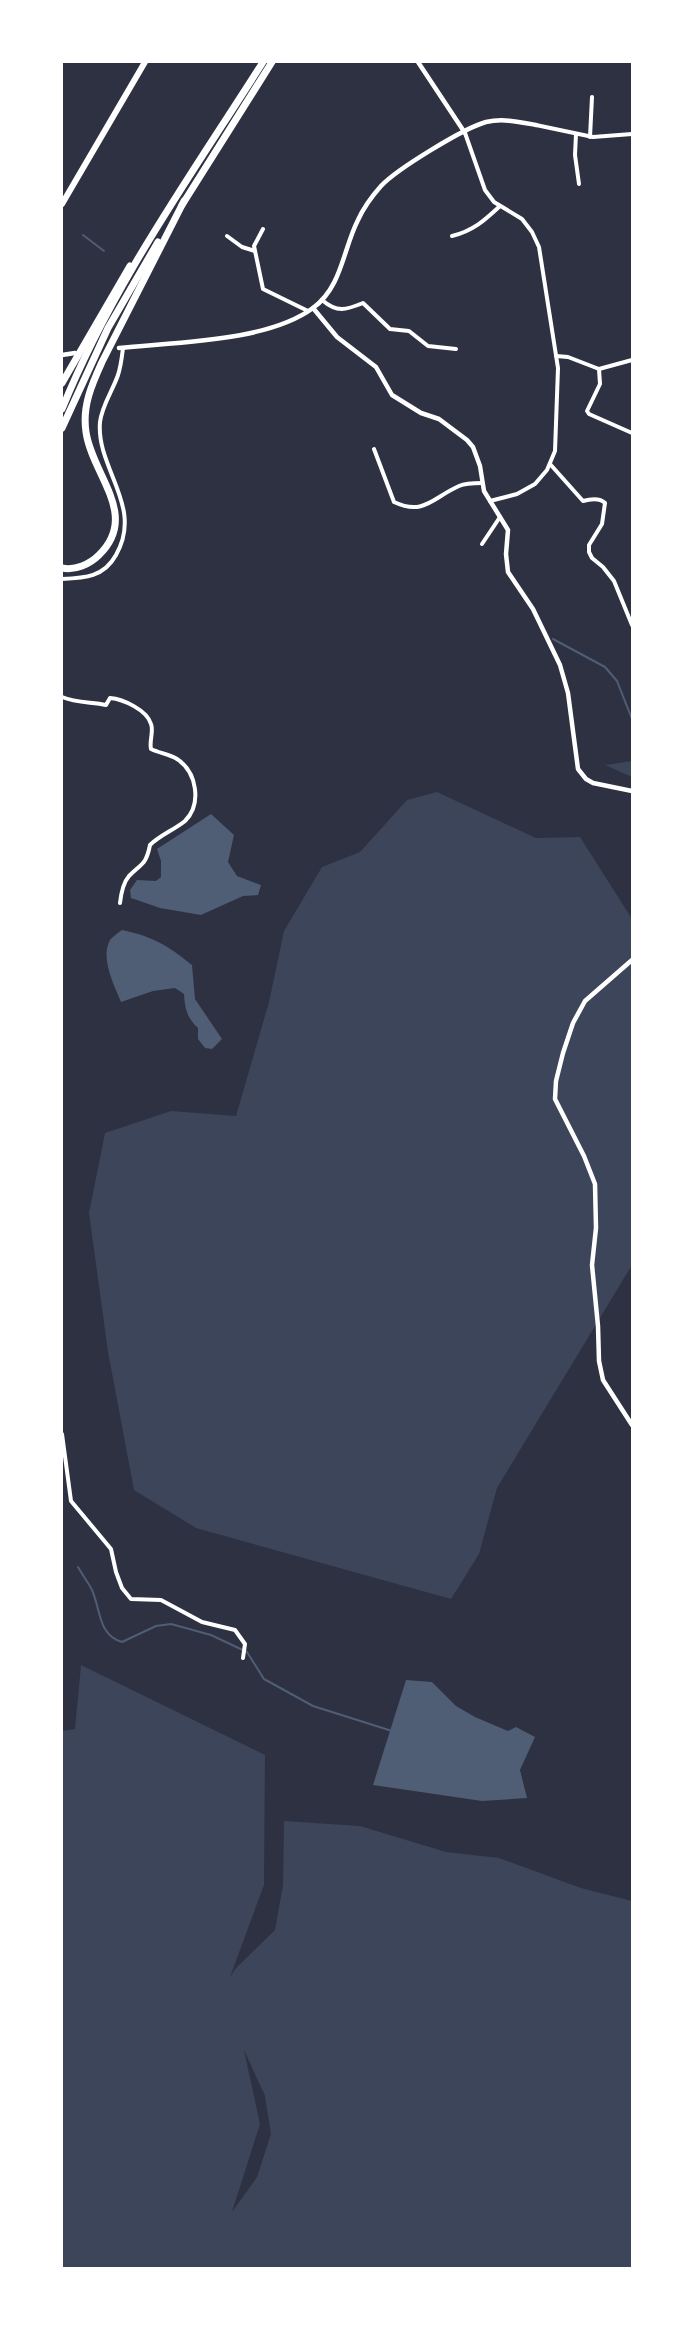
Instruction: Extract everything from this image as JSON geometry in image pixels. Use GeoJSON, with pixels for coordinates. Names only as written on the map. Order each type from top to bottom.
{"type":"FeatureCollection","features":[{"type":"Feature","properties":{"kind":"highway"},"geometry":{"type":"LineString","coordinates":[[62,204],[146,62]]}},
{"type":"Feature","properties":{"kind":"highway"},"geometry":{"type":"LineString","coordinates":[[62,383],[103,309],[156,224],[263,62]]}},
{"type":"Feature","properties":{"kind":"highway"},"geometry":{"type":"LineString","coordinates":[[62,428],[108,328],[147,259],[272,62]]}},
{"type":"Feature","properties":{"kind":"highway"},"geometry":{"type":"LineString","coordinates":[[62,409],[98,329],[176,196]]}},
{"type":"Feature","properties":{"kind":"highway"},"geometry":{"type":"LineString","coordinates":[[62,568],[82,566],[95,559],[107,547],[114,532],[116,518],[113,501],[89,449],[85,431],[85,409],[102,362],[184,201]]}},
{"type":"Feature","properties":{"kind":"street"},"geometry":{"type":"LineString","coordinates":[[418,62],[465,133],[485,190],[494,202],[522,219],[532,232],[539,247],[556,356],[558,385],[556,438],[550,464],[540,480],[528,488],[490,501]]}},
{"type":"Feature","properties":{"kind":"street"},"geometry":{"type":"LineString","coordinates":[[590,137],[592,97]]}},
{"type":"Feature","properties":{"kind":"street"},"geometry":{"type":"LineString","coordinates":[[62,579],[97,575],[112,562],[124,541],[125,527],[120,494],[103,449],[100,422],[118,375],[121,348],[218,338],[257,331],[291,320],[311,310],[335,284],[358,219],[381,186],[410,163],[486,122],[510,120],[590,137],[633,135]]}},
{"type":"Feature","properties":{"kind":"street"},"geometry":{"type":"LineString","coordinates":[[576,134],[575,155],[579,184]]}},
{"type":"Feature","properties":{"kind":"street"},"geometry":{"type":"LineString","coordinates":[[452,236],[466,233],[480,225],[500,206]]}},
{"type":"Feature","properties":{"kind":"street"},"geometry":{"type":"LineString","coordinates":[[263,229],[254,246],[263,289],[311,310],[337,337],[376,367],[392,395],[421,413],[439,419],[467,440],[477,454],[484,491],[507,526],[509,535],[506,554],[508,572],[543,629],[560,665],[568,693],[578,769],[586,779],[593,783],[633,791]]}},
{"type":"Feature","properties":{"kind":"street"},"geometry":{"type":"LineString","coordinates":[[227,236],[242,247],[255,251]]}},
{"type":"Feature","properties":{"kind":"street"},"geometry":{"type":"LineString","coordinates":[[322,300],[332,309],[345,311],[363,303],[390,329],[410,331],[428,346],[456,350]]}},
{"type":"Feature","properties":{"kind":"street"},"geometry":{"type":"LineString","coordinates":[[62,355],[75,353]]}},
{"type":"Feature","properties":{"kind":"street"},"geometry":{"type":"LineString","coordinates":[[556,356],[568,357],[599,369],[633,360]]}},
{"type":"Feature","properties":{"kind":"street"},"geometry":{"type":"LineString","coordinates":[[599,369],[600,384],[587,411],[589,414],[633,433]]}},
{"type":"Feature","properties":{"kind":"street"},"geometry":{"type":"LineString","coordinates":[[374,449],[394,502],[405,507],[424,508],[461,485],[483,483]]}},
{"type":"Feature","properties":{"kind":"street"},"geometry":{"type":"LineString","coordinates":[[550,464],[583,501],[602,500],[605,503],[602,524],[589,545],[589,552],[614,581],[633,625]]}},
{"type":"Feature","properties":{"kind":"street"},"geometry":{"type":"LineString","coordinates":[[482,544],[501,516]]}},
{"type":"Feature","properties":{"kind":"street"},"geometry":{"type":"LineString","coordinates":[[62,697],[76,702],[106,705],[110,698],[117,699],[146,715],[152,725],[151,749],[177,759],[188,769],[194,785],[196,803],[185,820],[150,845],[147,860],[129,877],[121,891],[120,903]]}},
{"type":"Feature","properties":{"kind":"street"},"geometry":{"type":"LineString","coordinates":[[633,960],[585,1001],[573,1023],[563,1053],[556,1081],[555,1099],[584,1155],[595,1184],[596,1228],[592,1265],[599,1361],[603,1380],[633,1425]]}},
{"type":"Feature","properties":{"kind":"street"},"geometry":{"type":"LineString","coordinates":[[62,1434],[71,1501],[111,1549],[122,1588],[131,1599],[161,1600],[202,1622],[236,1630],[245,1644],[243,1658]]}},
{"type":"Feature","properties":{"kind":"shaded area"},"geometry":{"type":"Polygon","coordinates":[[[632,761],[632,777],[605,765],[632,761]]]}},
{"type":"Feature","properties":{"kind":"shaded area"},"geometry":{"type":"Polygon","coordinates":[[[437,792],[536,838],[580,837],[632,919],[632,1265],[497,1488],[479,1554],[451,1599],[196,1528],[134,1490],[108,1352],[89,1213],[105,1133],[171,1111],[236,1116],[269,1002],[284,931],[322,867],[360,852],[407,800],[437,792]]]}},
{"type":"Feature","properties":{"kind":"shaded area"},"geometry":{"type":"Polygon","coordinates":[[[211,814],[234,835],[228,862],[237,876],[261,885],[258,895],[243,896],[201,915],[160,908],[131,898],[130,890],[137,880],[156,881],[161,877],[161,861],[157,849],[211,814]]]}},
{"type":"Feature","properties":{"kind":"shaded area"},"geometry":{"type":"Polygon","coordinates":[[[122,930],[160,943],[192,965],[195,999],[222,1039],[212,1049],[205,1048],[198,1039],[198,1028],[187,1013],[184,994],[175,988],[153,991],[121,1002],[109,971],[107,947],[110,940],[122,930]]]}},
{"type":"Feature","properties":{"kind":"shaded area"},"geometry":{"type":"Polygon","coordinates":[[[81,1665],[265,1755],[264,1885],[230,1977],[236,1968],[275,1930],[283,1885],[284,1821],[360,1826],[446,1852],[499,1858],[581,1888],[632,1901],[632,2268],[62,2268],[62,1731],[75,1729],[81,1665]],[[244,2050],[260,2124],[232,2212],[257,2177],[271,2134],[265,2096],[244,2050]]]}},
{"type":"Feature","properties":{"kind":"shaded area"},"geometry":{"type":"Polygon","coordinates":[[[406,1680],[432,1682],[456,1706],[475,1717],[508,1731],[516,1727],[535,1737],[520,1770],[527,1798],[482,1801],[373,1785],[406,1680]]]}},
{"type":"Feature","properties":{"kind":"waterway"},"geometry":{"type":"LineString","coordinates":[[83,235],[104,251]]}},
{"type":"Feature","properties":{"kind":"waterway"},"geometry":{"type":"LineString","coordinates":[[553,639],[605,667],[617,681],[632,719]]}},
{"type":"Feature","properties":{"kind":"waterway"},"geometry":{"type":"LineString","coordinates":[[78,1567],[91,1588],[104,1627],[114,1638],[122,1642],[156,1626],[171,1624],[211,1635],[247,1652],[264,1679],[313,1706],[392,1731]]}}]}
